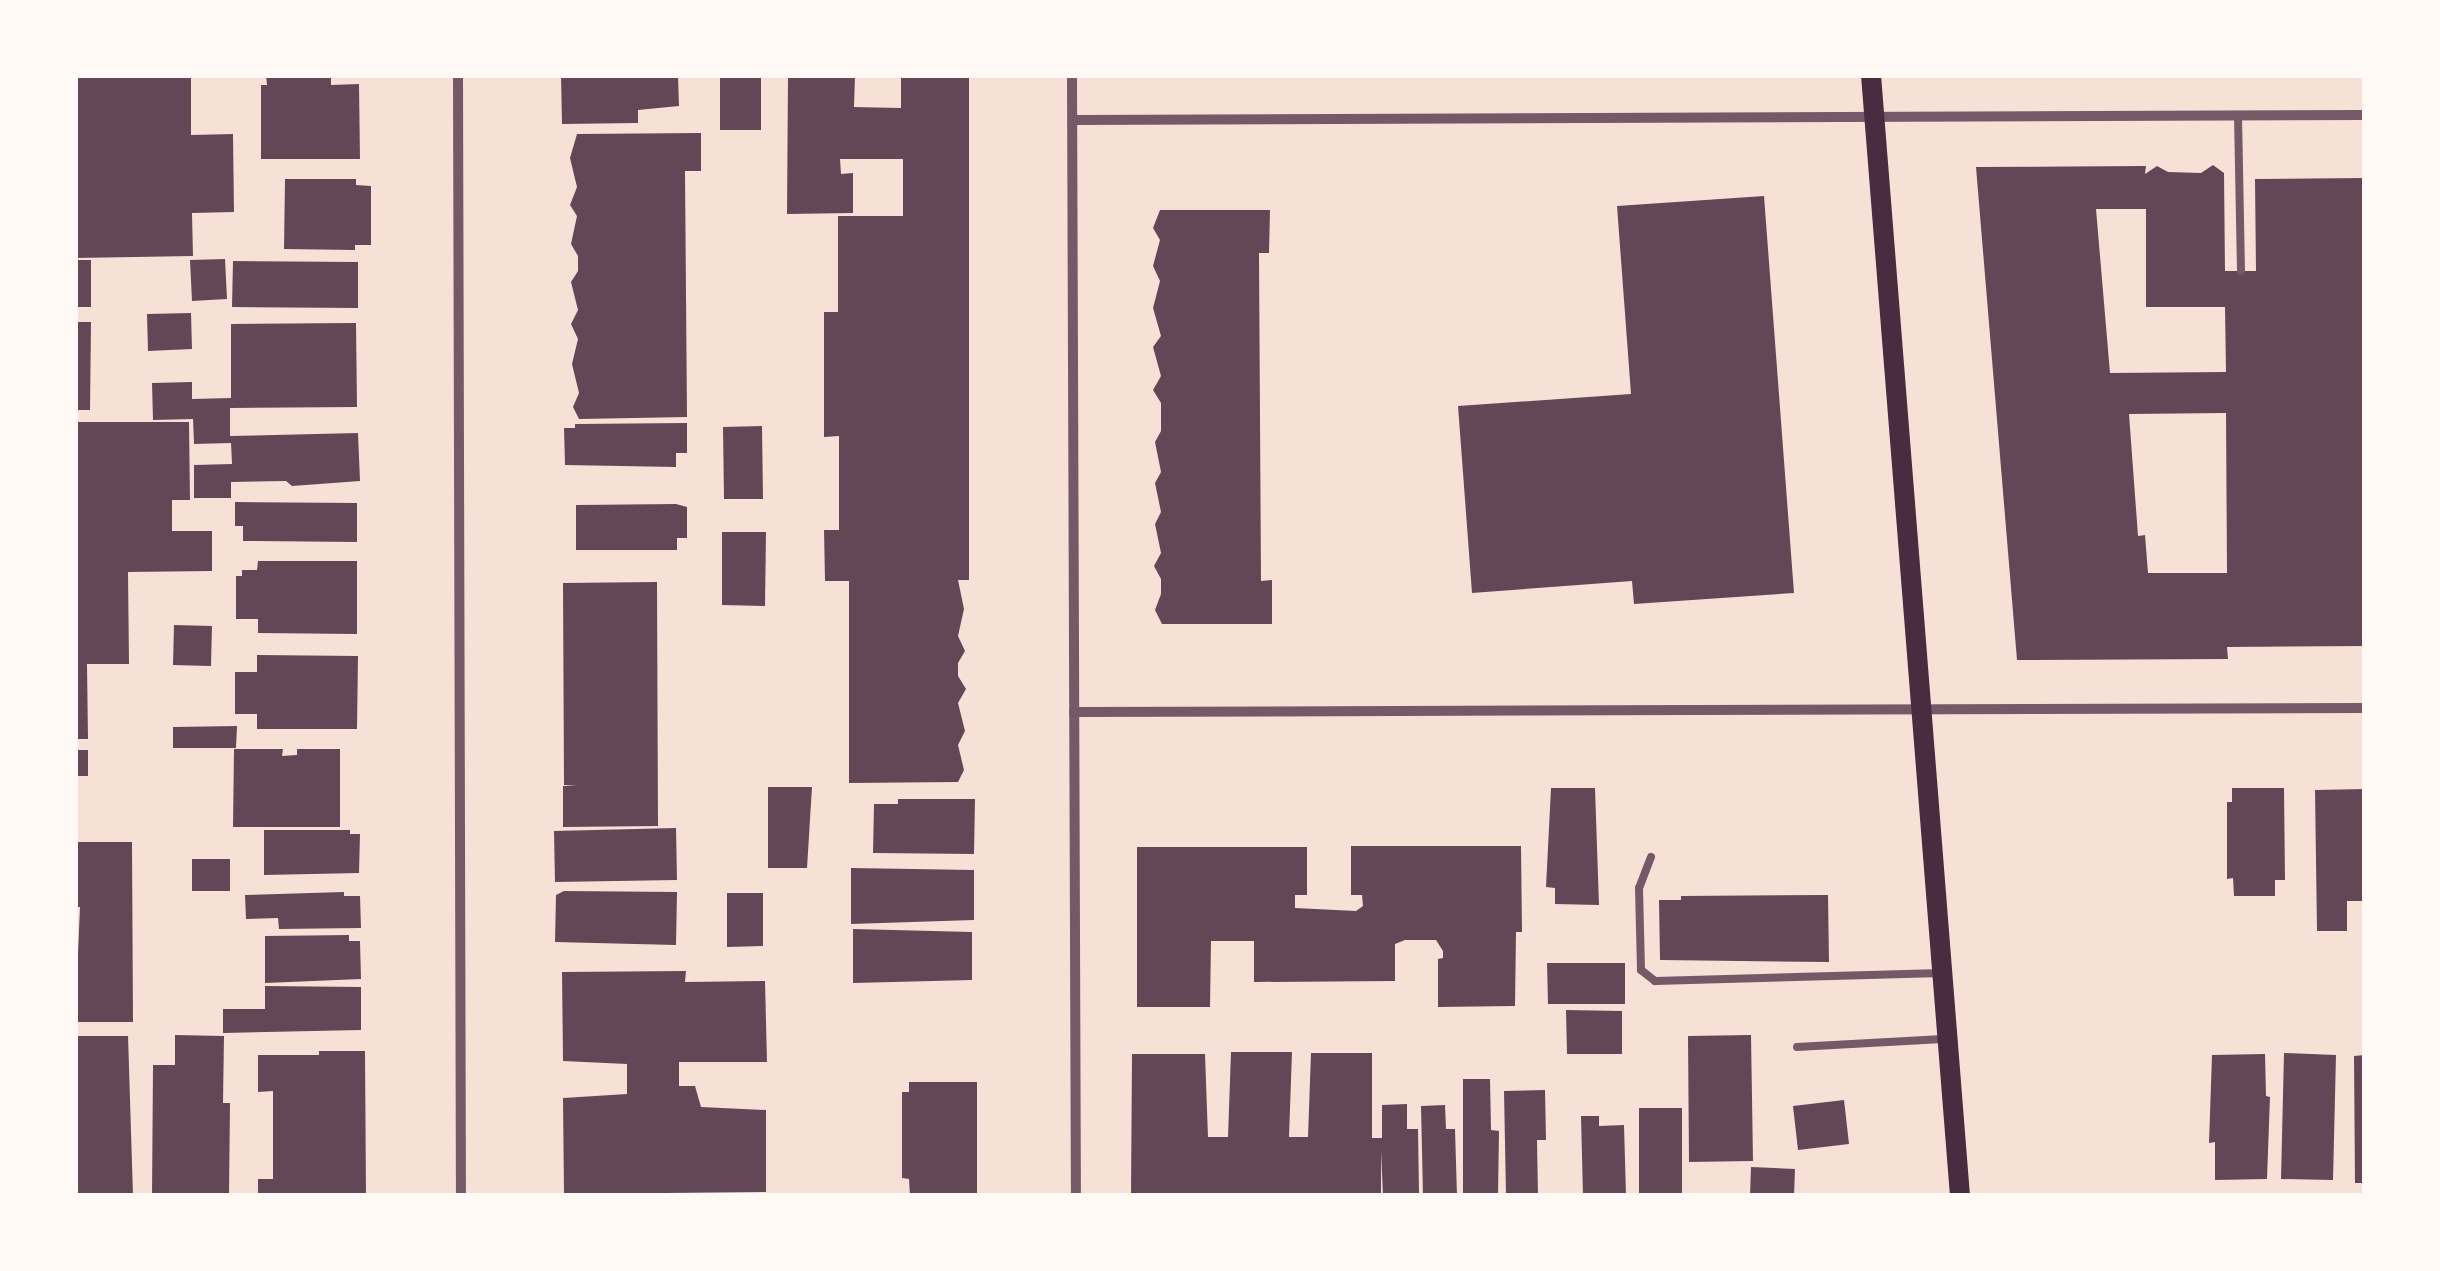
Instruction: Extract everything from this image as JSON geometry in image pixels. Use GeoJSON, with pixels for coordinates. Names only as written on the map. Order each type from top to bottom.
{"type":"FeatureCollection","features":[{"type":"Feature","properties":{"kind":"main road"},"geometry":{"type":"LineString","coordinates":[[1872,75],[1960,1196]]}},
{"type":"Feature","properties":{"kind":"street"},"geometry":{"type":"LineString","coordinates":[[458,75],[461,1196]]}},
{"type":"Feature","properties":{"kind":"street"},"geometry":{"type":"LineString","coordinates":[[1072,75],[1076,1196]]}},
{"type":"Feature","properties":{"kind":"street"},"geometry":{"type":"LineString","coordinates":[[1073,120],[2365,115]]}},
{"type":"Feature","properties":{"kind":"street"},"geometry":{"type":"LineString","coordinates":[[1074,712],[2365,708]]}},
{"type":"Feature","properties":{"kind":"lane"},"geometry":{"type":"LineString","coordinates":[[2238,116],[2241,270]]}},
{"type":"Feature","properties":{"kind":"lane"},"geometry":{"type":"LineString","coordinates":[[1652,857],[1638,888],[1641,970],[1655,981],[1942,973]]}},
{"type":"Feature","properties":{"kind":"lane"},"geometry":{"type":"LineString","coordinates":[[1797,1047],[1948,1038]]}},
{"type":"Feature","properties":{"kind":"building"},"geometry":{"type":"Polygon","coordinates":[[[75,75],[191,75],[191,135],[233,134],[234,212],[192,213],[193,256],[75,258],[75,75]]]}},
{"type":"Feature","properties":{"kind":"building"},"geometry":{"type":"Polygon","coordinates":[[[266,75],[331,75],[331,85],[359,84],[360,159],[261,159],[261,85],[267,85],[266,75]]]}},
{"type":"Feature","properties":{"kind":"building"},"geometry":{"type":"Polygon","coordinates":[[[561,75],[678,75],[679,106],[638,110],[638,123],[562,124],[561,75]]]}},
{"type":"Feature","properties":{"kind":"building"},"geometry":{"type":"Polygon","coordinates":[[[720,75],[761,75],[761,130],[720,130],[720,75]]]}},
{"type":"Feature","properties":{"kind":"building"},"geometry":{"type":"Polygon","coordinates":[[[788,75],[855,75],[854,107],[901,108],[901,75],[969,75],[969,580],[958,580],[964,609],[958,636],[965,651],[958,663],[958,676],[966,689],[958,703],[965,731],[958,745],[964,770],[958,782],[849,783],[849,581],[825,581],[824,530],[839,530],[839,436],[824,437],[824,312],[838,312],[838,216],[903,216],[903,159],[840,159],[841,174],[853,173],[853,213],[787,214],[788,75]]]}},
{"type":"Feature","properties":{"kind":"building"},"geometry":{"type":"Polygon","coordinates":[[[701,133],[701,171],[685,171],[687,417],[579,419],[573,407],[579,393],[572,364],[578,339],[571,324],[578,310],[571,282],[578,271],[578,256],[571,244],[577,216],[570,205],[577,187],[570,158],[577,134],[701,133]]]}},
{"type":"Feature","properties":{"kind":"building"},"geometry":{"type":"Polygon","coordinates":[[[2213,165],[2224,173],[2225,271],[2256,271],[2255,179],[2365,178],[2365,646],[2227,647],[2228,659],[2017,660],[1976,167],[2146,166],[2145,174],[2157,166],[2168,172],[2201,173],[2213,165]],[[2096,209],[2110,373],[2226,372],[2225,307],[2146,307],[2146,209],[2096,209]],[[2226,413],[2129,414],[2138,536],[2145,535],[2148,573],[2227,573],[2226,413]]]}},
{"type":"Feature","properties":{"kind":"building"},"geometry":{"type":"Polygon","coordinates":[[[285,179],[356,179],[356,185],[371,186],[371,245],[355,245],[355,250],[284,249],[285,179]]]}},
{"type":"Feature","properties":{"kind":"building"},"geometry":{"type":"Polygon","coordinates":[[[1764,196],[1794,593],[1634,604],[1632,581],[1472,593],[1458,406],[1631,394],[1617,206],[1764,196]]]}},
{"type":"Feature","properties":{"kind":"building"},"geometry":{"type":"Polygon","coordinates":[[[1160,210],[1270,210],[1269,253],[1259,253],[1261,581],[1272,580],[1272,624],[1162,624],[1155,610],[1161,594],[1161,579],[1154,566],[1161,553],[1155,524],[1161,512],[1155,483],[1161,472],[1155,442],[1161,431],[1161,403],[1153,390],[1161,376],[1153,347],[1161,336],[1153,308],[1160,281],[1153,266],[1160,240],[1153,228],[1160,210]]]}},
{"type":"Feature","properties":{"kind":"building"},"geometry":{"type":"Polygon","coordinates":[[[225,259],[227,299],[192,301],[190,260],[225,259]]]}},
{"type":"Feature","properties":{"kind":"building"},"geometry":{"type":"Polygon","coordinates":[[[75,260],[91,260],[91,307],[75,307],[75,260]]]}},
{"type":"Feature","properties":{"kind":"building"},"geometry":{"type":"Polygon","coordinates":[[[233,261],[358,262],[358,308],[232,307],[233,261]]]}},
{"type":"Feature","properties":{"kind":"building"},"geometry":{"type":"Polygon","coordinates":[[[191,313],[192,349],[148,351],[147,314],[191,313]]]}},
{"type":"Feature","properties":{"kind":"building"},"geometry":{"type":"Polygon","coordinates":[[[75,322],[91,322],[90,410],[75,410],[75,322]]]}},
{"type":"Feature","properties":{"kind":"building"},"geometry":{"type":"Polygon","coordinates":[[[356,323],[357,407],[230,408],[230,436],[358,433],[360,481],[292,486],[286,481],[231,482],[231,498],[194,498],[194,465],[232,464],[231,443],[194,444],[193,419],[153,420],[152,383],[192,382],[192,399],[231,398],[231,324],[356,323]]]}},
{"type":"Feature","properties":{"kind":"building"},"geometry":{"type":"Polygon","coordinates":[[[75,422],[189,422],[190,500],[172,500],[172,531],[212,531],[212,571],[128,572],[129,664],[87,664],[88,739],[75,739],[75,422]]]}},
{"type":"Feature","properties":{"kind":"building"},"geometry":{"type":"Polygon","coordinates":[[[687,423],[687,453],[676,453],[676,467],[565,465],[564,428],[575,428],[575,424],[687,423]]]}},
{"type":"Feature","properties":{"kind":"building"},"geometry":{"type":"Polygon","coordinates":[[[762,426],[763,499],[724,499],[723,427],[762,426]]]}},
{"type":"Feature","properties":{"kind":"building"},"geometry":{"type":"Polygon","coordinates":[[[235,502],[357,503],[357,542],[243,541],[243,526],[235,526],[235,502]]]}},
{"type":"Feature","properties":{"kind":"building"},"geometry":{"type":"Polygon","coordinates":[[[576,505],[687,507],[687,538],[677,538],[677,550],[576,550],[576,505]]]}},
{"type":"Feature","properties":{"kind":"building"},"geometry":{"type":"Polygon","coordinates":[[[722,532],[766,532],[765,606],[722,605],[722,532]]]}},
{"type":"Feature","properties":{"kind":"building"},"geometry":{"type":"Polygon","coordinates":[[[258,561],[357,561],[357,634],[258,633],[258,619],[236,619],[236,576],[242,576],[242,570],[257,570],[258,561]]]}},
{"type":"Feature","properties":{"kind":"building"},"geometry":{"type":"Polygon","coordinates":[[[657,582],[658,826],[563,827],[563,786],[577,786],[564,785],[563,583],[657,582]]]}},
{"type":"Feature","properties":{"kind":"building"},"geometry":{"type":"Polygon","coordinates":[[[174,625],[212,626],[211,666],[173,665],[174,625]]]}},
{"type":"Feature","properties":{"kind":"building"},"geometry":{"type":"Polygon","coordinates":[[[257,655],[358,656],[357,729],[257,729],[257,714],[235,714],[235,672],[257,672],[257,655]]]}},
{"type":"Feature","properties":{"kind":"building"},"geometry":{"type":"Polygon","coordinates":[[[237,726],[236,748],[173,748],[173,727],[237,726]]]}},
{"type":"Feature","properties":{"kind":"building"},"geometry":{"type":"Polygon","coordinates":[[[234,749],[283,749],[282,756],[297,755],[297,749],[340,749],[340,827],[233,827],[234,749]]]}},
{"type":"Feature","properties":{"kind":"building"},"geometry":{"type":"Polygon","coordinates":[[[75,750],[88,750],[88,776],[75,776],[75,750]]]}},
{"type":"Feature","properties":{"kind":"building"},"geometry":{"type":"Polygon","coordinates":[[[768,787],[812,787],[807,868],[768,868],[768,787]]]}},
{"type":"Feature","properties":{"kind":"building"},"geometry":{"type":"Polygon","coordinates":[[[1551,788],[1595,788],[1599,905],[1555,904],[1555,888],[1546,887],[1551,788]]]}},
{"type":"Feature","properties":{"kind":"building"},"geometry":{"type":"Polygon","coordinates":[[[2232,788],[2284,788],[2285,880],[2275,880],[2275,896],[2234,896],[2233,878],[2227,879],[2227,802],[2232,802],[2232,788]]]}},
{"type":"Feature","properties":{"kind":"building"},"geometry":{"type":"Polygon","coordinates":[[[2365,789],[2365,901],[2347,901],[2347,931],[2317,931],[2315,790],[2365,789]]]}},
{"type":"Feature","properties":{"kind":"building"},"geometry":{"type":"Polygon","coordinates":[[[898,799],[975,799],[974,854],[873,853],[874,804],[898,804],[898,799]]]}},
{"type":"Feature","properties":{"kind":"building"},"geometry":{"type":"Polygon","coordinates":[[[676,828],[677,880],[555,882],[554,831],[676,828]]]}},
{"type":"Feature","properties":{"kind":"building"},"geometry":{"type":"Polygon","coordinates":[[[264,830],[350,830],[350,834],[360,834],[359,873],[264,875],[264,830]]]}},
{"type":"Feature","properties":{"kind":"building"},"geometry":{"type":"Polygon","coordinates":[[[75,842],[132,842],[133,1022],[75,1022],[80,907],[75,907],[75,842]]]}},
{"type":"Feature","properties":{"kind":"building"},"geometry":{"type":"Polygon","coordinates":[[[1351,846],[1521,846],[1522,932],[1516,932],[1515,1006],[1438,1007],[1438,959],[1443,958],[1443,951],[1436,940],[1405,940],[1395,944],[1395,981],[1254,982],[1254,941],[1211,941],[1210,1007],[1137,1007],[1137,847],[1307,847],[1307,895],[1295,895],[1295,908],[1356,911],[1363,906],[1362,895],[1351,895],[1351,846]]]}},
{"type":"Feature","properties":{"kind":"building"},"geometry":{"type":"Polygon","coordinates":[[[192,859],[230,859],[230,891],[192,891],[192,859]]]}},
{"type":"Feature","properties":{"kind":"building"},"geometry":{"type":"Polygon","coordinates":[[[851,868],[974,870],[974,920],[851,924],[851,868]]]}},
{"type":"Feature","properties":{"kind":"building"},"geometry":{"type":"Polygon","coordinates":[[[564,891],[677,892],[676,945],[555,942],[556,895],[564,891]]]}},
{"type":"Feature","properties":{"kind":"building"},"geometry":{"type":"Polygon","coordinates":[[[344,892],[344,896],[360,896],[361,928],[279,929],[278,918],[246,919],[245,895],[344,892]]]}},
{"type":"Feature","properties":{"kind":"building"},"geometry":{"type":"Polygon","coordinates":[[[727,893],[763,893],[763,946],[727,947],[727,893]]]}},
{"type":"Feature","properties":{"kind":"building"},"geometry":{"type":"Polygon","coordinates":[[[1828,895],[1829,962],[1660,960],[1659,900],[1681,900],[1681,896],[1828,895]]]}},
{"type":"Feature","properties":{"kind":"building"},"geometry":{"type":"Polygon","coordinates":[[[853,929],[972,932],[972,980],[853,983],[853,929]]]}},
{"type":"Feature","properties":{"kind":"building"},"geometry":{"type":"Polygon","coordinates":[[[349,935],[349,941],[360,941],[361,979],[265,983],[265,936],[349,935]]]}},
{"type":"Feature","properties":{"kind":"building"},"geometry":{"type":"Polygon","coordinates":[[[1547,963],[1625,963],[1625,1004],[1548,1004],[1547,963]]]}},
{"type":"Feature","properties":{"kind":"building"},"geometry":{"type":"Polygon","coordinates":[[[686,971],[685,982],[765,981],[767,1062],[679,1062],[679,1086],[695,1086],[701,1107],[766,1110],[766,1192],[564,1194],[563,1098],[627,1094],[627,1064],[563,1061],[562,972],[686,971]]]}},
{"type":"Feature","properties":{"kind":"building"},"geometry":{"type":"Polygon","coordinates":[[[265,986],[361,987],[361,1030],[223,1033],[223,1009],[265,1009],[265,986]]]}},
{"type":"Feature","properties":{"kind":"building"},"geometry":{"type":"Polygon","coordinates":[[[1566,1010],[1622,1011],[1622,1054],[1567,1054],[1566,1010]]]}},
{"type":"Feature","properties":{"kind":"building"},"geometry":{"type":"Polygon","coordinates":[[[175,1035],[224,1036],[223,1103],[230,1103],[229,1196],[152,1196],[153,1065],[175,1065],[175,1035]]]}},
{"type":"Feature","properties":{"kind":"building"},"geometry":{"type":"Polygon","coordinates":[[[1751,1035],[1753,1161],[1689,1162],[1688,1036],[1751,1035]]]}},
{"type":"Feature","properties":{"kind":"building"},"geometry":{"type":"Polygon","coordinates":[[[75,1036],[128,1036],[133,1195],[75,1195],[75,1036]]]}},
{"type":"Feature","properties":{"kind":"building"},"geometry":{"type":"Polygon","coordinates":[[[319,1051],[365,1051],[366,1196],[258,1196],[258,1179],[273,1179],[273,1091],[258,1092],[258,1055],[319,1055],[319,1051]]]}},
{"type":"Feature","properties":{"kind":"building"},"geometry":{"type":"Polygon","coordinates":[[[1231,1052],[1292,1052],[1289,1137],[1308,1137],[1311,1053],[1372,1053],[1372,1138],[1382,1138],[1382,1105],[1407,1104],[1407,1129],[1418,1129],[1419,1193],[1383,1196],[1381,1151],[1381,1196],[1131,1195],[1132,1054],[1205,1054],[1208,1137],[1228,1137],[1231,1052]]]}},
{"type":"Feature","properties":{"kind":"building"},"geometry":{"type":"Polygon","coordinates":[[[2284,1053],[2336,1055],[2333,1180],[2281,1179],[2284,1053]]]}},
{"type":"Feature","properties":{"kind":"building"},"geometry":{"type":"Polygon","coordinates":[[[2265,1054],[2266,1096],[2270,1097],[2267,1179],[2215,1180],[2215,1142],[2209,1143],[2212,1055],[2265,1054]]]}},
{"type":"Feature","properties":{"kind":"building"},"geometry":{"type":"Polygon","coordinates":[[[2365,1055],[2365,1183],[2355,1183],[2354,1056],[2365,1055]]]}},
{"type":"Feature","properties":{"kind":"building"},"geometry":{"type":"Polygon","coordinates":[[[1463,1079],[1490,1079],[1491,1130],[1499,1131],[1498,1196],[1463,1196],[1463,1079]]]}},
{"type":"Feature","properties":{"kind":"building"},"geometry":{"type":"Polygon","coordinates":[[[909,1082],[977,1082],[977,1196],[910,1196],[909,1179],[902,1178],[902,1092],[909,1092],[909,1082]]]}},
{"type":"Feature","properties":{"kind":"building"},"geometry":{"type":"Polygon","coordinates":[[[1545,1090],[1546,1140],[1537,1140],[1538,1196],[1506,1196],[1504,1091],[1545,1090]]]}},
{"type":"Feature","properties":{"kind":"building"},"geometry":{"type":"Polygon","coordinates":[[[1844,1100],[1849,1144],[1798,1150],[1793,1106],[1844,1100]]]}},
{"type":"Feature","properties":{"kind":"building"},"geometry":{"type":"Polygon","coordinates":[[[1445,1105],[1446,1129],[1455,1129],[1457,1196],[1423,1196],[1421,1106],[1445,1105]]]}},
{"type":"Feature","properties":{"kind":"building"},"geometry":{"type":"Polygon","coordinates":[[[1639,1108],[1682,1108],[1682,1196],[1639,1196],[1639,1108]]]}},
{"type":"Feature","properties":{"kind":"building"},"geometry":{"type":"Polygon","coordinates":[[[1581,1116],[1599,1116],[1599,1126],[1624,1125],[1626,1196],[1583,1196],[1581,1116]]]}},
{"type":"Feature","properties":{"kind":"building"},"geometry":{"type":"Polygon","coordinates":[[[1751,1167],[1795,1169],[1794,1196],[1750,1196],[1751,1167]]]}}]}
